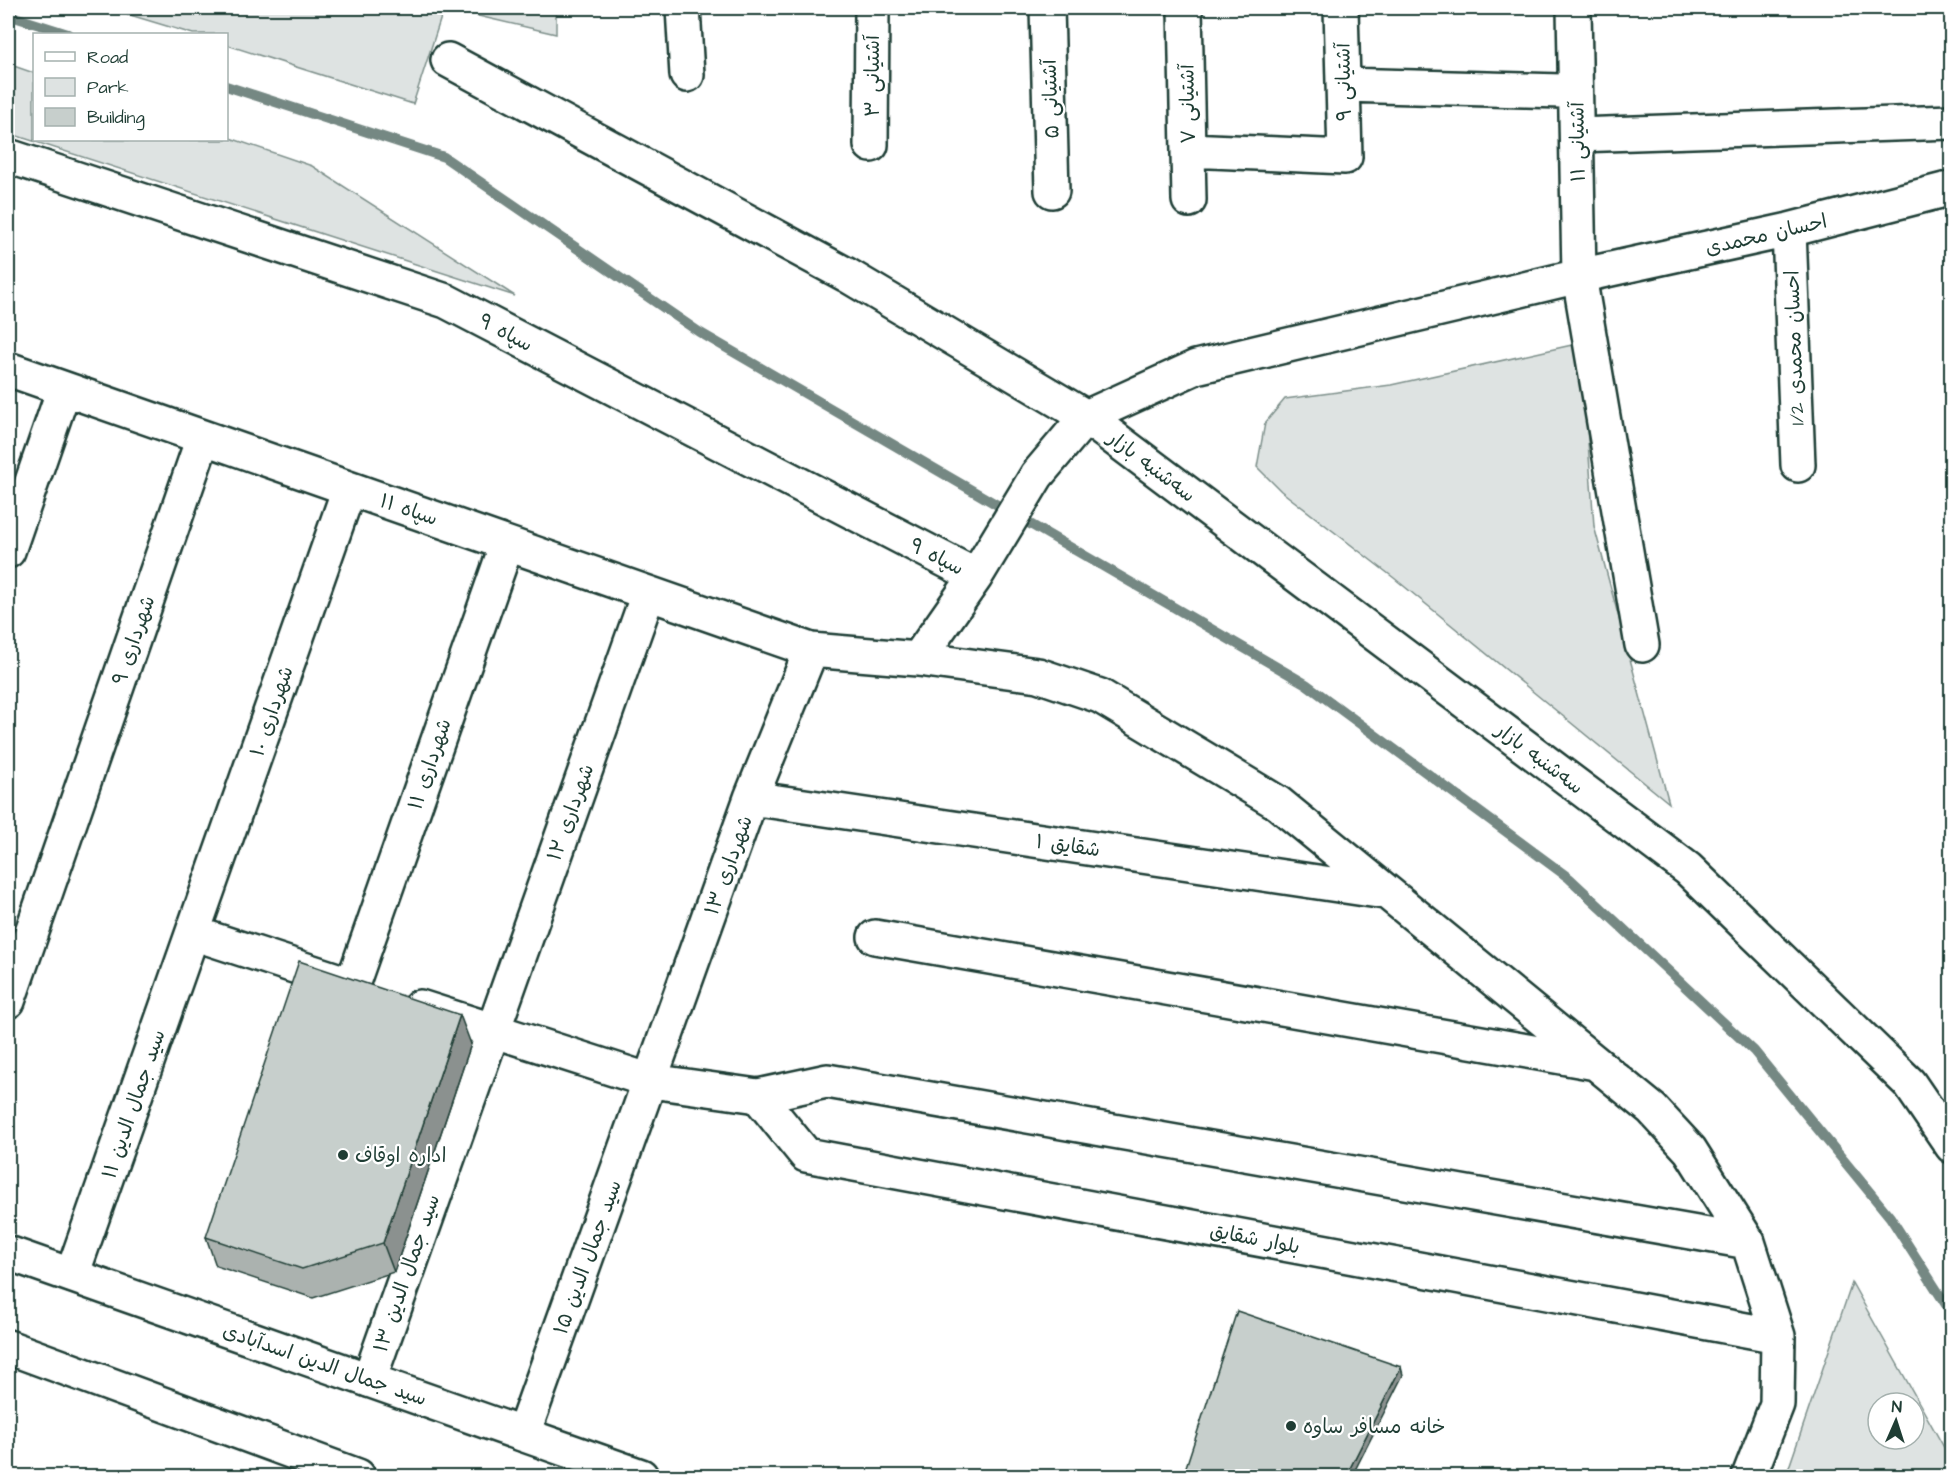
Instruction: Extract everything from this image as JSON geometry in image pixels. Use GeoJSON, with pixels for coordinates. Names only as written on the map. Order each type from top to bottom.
{"type":"FeatureCollection","features":[{"type":"Feature","properties":{"kind":"street"},"geometry":{"type":"LineString","coordinates":[[683,8],[687,75]]}},
{"type":"Feature","properties":{"kind":"street","name":"آشتیانی ۳"},"geometry":{"type":"LineString","coordinates":[[871,145],[872,8]]}},
{"type":"Feature","properties":{"kind":"street","name":"آشتیانی ۵"},"geometry":{"type":"LineString","coordinates":[[1047,8],[1052,191]]}},
{"type":"Feature","properties":{"kind":"street","name":"آشتیانی ۷"},"geometry":{"type":"LineString","coordinates":[[1185,8],[1189,200]]}},
{"type":"Feature","properties":{"kind":"street","name":"آشتیانی ۹"},"geometry":{"type":"LineString","coordinates":[[1188,150],[1345,157],[1341,8]]}},
{"type":"Feature","properties":{"kind":"street","name":"آشتیانی ۱۱"},"geometry":{"type":"LineString","coordinates":[[1574,8],[1579,276],[1642,645]]}},
{"type":"Feature","properties":{"kind":"street","name":"سه‌شنبه بازار"},"geometry":{"type":"LineString","coordinates":[[448,60],[847,275],[1086,417],[1688,869],[1909,1083],[1952,1146]]}},
{"type":"Feature","properties":{"kind":"street"},"geometry":{"type":"LineString","coordinates":[[1343,85],[1562,92]]}},
{"type":"Feature","properties":{"kind":"street"},"geometry":{"type":"LineString","coordinates":[[1576,135],[1952,122]]}},
{"type":"Feature","properties":{"kind":"street","name":"سپاه ۹"},"geometry":{"type":"LineString","coordinates":[[8,156],[446,301],[981,567]]}},
{"type":"Feature","properties":{"kind":"street","name":"احسان محمدی"},"geometry":{"type":"LineString","coordinates":[[1086,417],[1196,367],[1579,276],[1789,230],[1952,188]]}},
{"type":"Feature","properties":{"kind":"street","name":"احسان محمدی 1/2"},"geometry":{"type":"LineString","coordinates":[[1789,230],[1798,465]]}},
{"type":"Feature","properties":{"kind":"street","name":"سپاه ۱۱"},"geometry":{"type":"LineString","coordinates":[[8,369],[811,650],[918,659],[1038,675],[1100,696],[1278,803],[1652,1109],[1690,1150],[1748,1242],[1778,1336],[1777,1404],[1749,1476]]}},
{"type":"Feature","properties":{"kind":"street"},"geometry":{"type":"LineString","coordinates":[[8,552],[64,389]]}},
{"type":"Feature","properties":{"kind":"street"},"geometry":{"type":"LineString","coordinates":[[918,659],[981,567],[1036,475],[1086,417]]}},
{"type":"Feature","properties":{"kind":"street","name":"شهرداری ۹"},"geometry":{"type":"LineString","coordinates":[[8,1002],[203,438]]}},
{"type":"Feature","properties":{"kind":"street","name":"شهرداری ۱۰"},"geometry":{"type":"LineString","coordinates":[[193,933],[350,489]]}},
{"type":"Feature","properties":{"kind":"street","name":"شهرداری ۱۱"},"geometry":{"type":"LineString","coordinates":[[352,985],[507,544]]}},
{"type":"Feature","properties":{"kind":"street","name":"شهرداری ۱۲"},"geometry":{"type":"LineString","coordinates":[[491,1030],[648,594]]}},
{"type":"Feature","properties":{"kind":"street","name":"شهرداری ۱۳"},"geometry":{"type":"LineString","coordinates":[[651,1081],[751,798],[811,650]]}},
{"type":"Feature","properties":{"kind":"street","name":"شقایق ۱"},"geometry":{"type":"LineString","coordinates":[[751,798],[1385,891]]}},
{"type":"Feature","properties":{"kind":"street"},"geometry":{"type":"LineString","coordinates":[[193,933],[651,1081],[758,1096],[827,1081],[1748,1242]]}},
{"type":"Feature","properties":{"kind":"street","name":"سید جمال الدین ۱۱"},"geometry":{"type":"LineString","coordinates":[[72,1275],[193,933]]}},
{"type":"Feature","properties":{"kind":"street"},"geometry":{"type":"LineString","coordinates":[[875,937],[1592,1062]]}},
{"type":"Feature","properties":{"kind":"street","name":"سید جمال الدین ۱۳"},"geometry":{"type":"LineString","coordinates":[[369,1380],[491,1030]]}},
{"type":"Feature","properties":{"kind":"street","name":"سید جمال الدین ۱۵"},"geometry":{"type":"LineString","coordinates":[[523,1434],[651,1081]]}},
{"type":"Feature","properties":{"kind":"street","name":"بلوار شقایق"},"geometry":{"type":"LineString","coordinates":[[758,1096],[806,1155],[1778,1336]]}},
{"type":"Feature","properties":{"kind":"street","name":"سید جمال الدین اسدآبادی"},"geometry":{"type":"LineString","coordinates":[[8,1253],[641,1476]]}},
{"type":"Feature","properties":{"kind":"street"},"geometry":{"type":"LineString","coordinates":[[8,1347],[358,1476]]}},
{"type":"Feature","properties":{"kind":"green space"},"geometry":{"type":"Polygon","coordinates":[[[107,8],[444,8],[413,104],[228,45],[228,33],[190,33],[107,8]]]}},
{"type":"Feature","properties":{"kind":"green space"},"geometry":{"type":"Polygon","coordinates":[[[444,8],[556,8],[556,34],[444,8]]]}},
{"type":"Feature","properties":{"kind":"green space"},"geometry":{"type":"Polygon","coordinates":[[[8,64],[33,73],[33,141],[228,141],[228,137],[312,166],[515,296],[8,133],[8,64]]]}},
{"type":"Feature","properties":{"kind":"green space"},"geometry":{"type":"Polygon","coordinates":[[[1581,343],[1594,526],[1669,803],[1394,578],[1281,491],[1257,467],[1265,423],[1285,399],[1391,385],[1581,343]]]}},
{"type":"Feature","properties":{"kind":"green space"},"geometry":{"type":"Polygon","coordinates":[[[1852,1283],[1912,1391],[1866,1391],[1866,1451],[1926,1451],[1926,1415],[1951,1460],[1951,1476],[1786,1476],[1852,1283]]]}},
{"type":"Feature","properties":{"kind":"building","name":"اداره اوقاف"},"geometry":{"type":"Polygon","coordinates":[[[299,961],[460,1015],[383,1243],[302,1269],[206,1237],[299,961]]]}},
{"type":"Feature","properties":{"kind":"building","name":"خانه مسافر ساوه"},"geometry":{"type":"Polygon","coordinates":[[[1237,1311],[1401,1367],[1346,1476],[1183,1476],[1237,1311]]]}},
{"type":"Feature","properties":{"kind":"waterway"},"geometry":{"type":"LineString","coordinates":[[8,15],[65,33]]}},
{"type":"Feature","properties":{"kind":"waterway"},"geometry":{"type":"LineString","coordinates":[[228,87],[444,157],[699,332],[1306,684],[1569,878],[1754,1051],[1890,1217],[1952,1314]]}},
{"type":"Feature","properties":{"kind":"place","name":"اداره اوقاف"},"geometry":{"type":"Point","coordinates":[343,1155]}},
{"type":"Feature","properties":{"kind":"place","name":"خانه مسافر ساوه"},"geometry":{"type":"Point","coordinates":[1291,1426]}}]}
